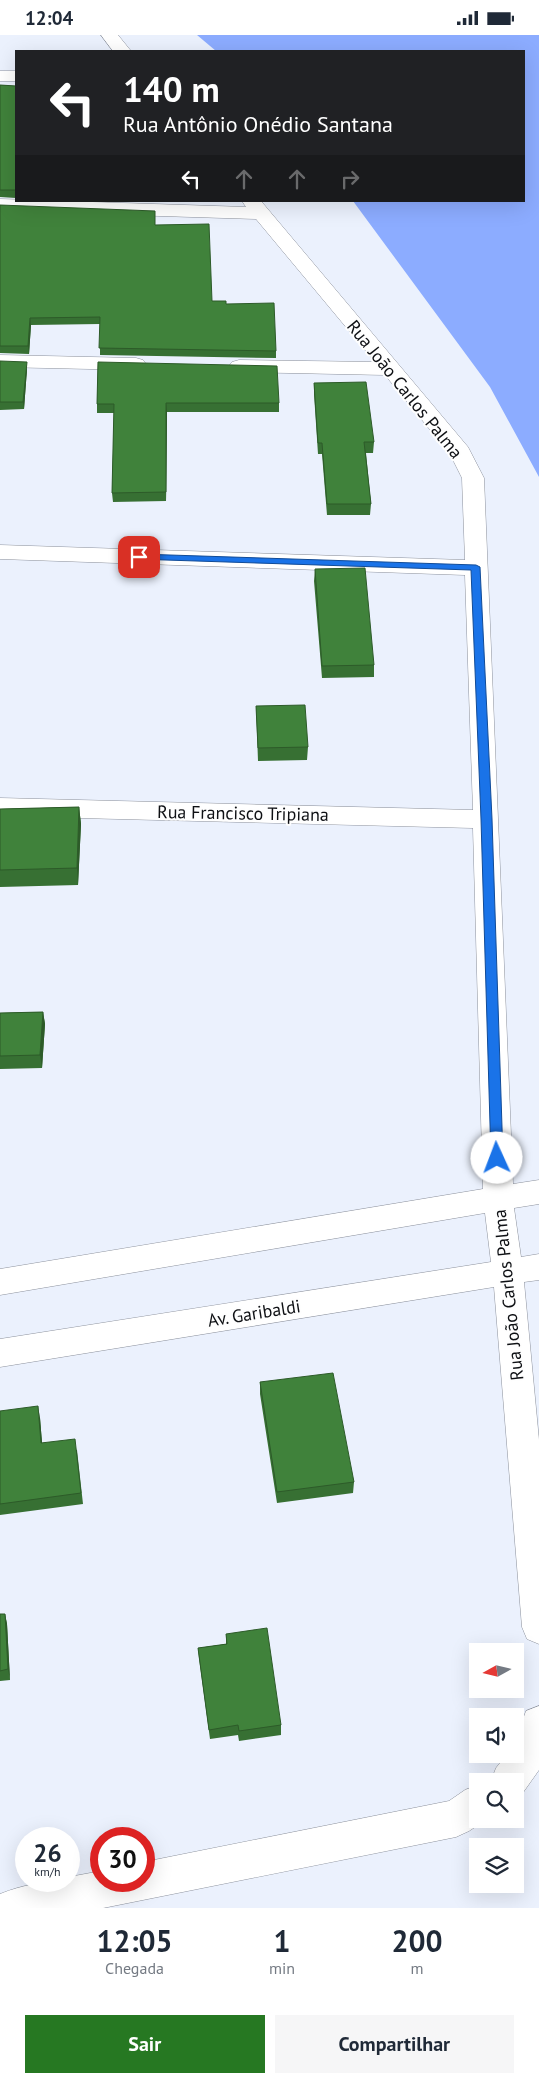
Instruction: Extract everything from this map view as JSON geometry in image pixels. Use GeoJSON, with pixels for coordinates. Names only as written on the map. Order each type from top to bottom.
{"type":"FeatureCollection","features":[{"type":"Feature","properties":{"kind":"street"},"geometry":{"type":"LineString","coordinates":[[109,35],[121,50]]}},
{"type":"Feature","properties":{"kind":"street"},"geometry":{"type":"LineString","coordinates":[[0,76],[15,76]]}},
{"type":"Feature","properties":{"kind":"street"},"geometry":{"type":"LineString","coordinates":[[0,205],[256,207]]}},
{"type":"Feature","properties":{"kind":"street","name":"Rua João Carlos Palma"},"geometry":{"type":"LineString","coordinates":[[256,207],[460,452],[473,478],[498,1198],[508,1273],[539,1627]]}},
{"type":"Feature","properties":{"kind":"street"},"geometry":{"type":"LineString","coordinates":[[0,361],[160,364]]}},
{"type":"Feature","properties":{"kind":"street"},"geometry":{"type":"LineString","coordinates":[[220,366],[390,369]]}},
{"type":"Feature","properties":{"kind":"street"},"geometry":{"type":"LineString","coordinates":[[0,552],[476,567]]}},
{"type":"Feature","properties":{"kind":"street","name":"Rua Francisco Tripiana"},"geometry":{"type":"LineString","coordinates":[[0,807],[486,819]]}},
{"type":"Feature","properties":{"kind":"street"},"geometry":{"type":"LineString","coordinates":[[0,1282],[539,1192]]}},
{"type":"Feature","properties":{"kind":"street","name":"Av. Garibaldi"},"geometry":{"type":"LineString","coordinates":[[0,1353],[539,1267]]}},
{"type":"Feature","properties":{"kind":"street"},"geometry":{"type":"LineString","coordinates":[[515,1773],[535,1745],[539,1724]]}},
{"type":"Feature","properties":{"kind":"street"},"geometry":{"type":"LineString","coordinates":[[155,1878],[467,1810]]}},
{"type":"Feature","properties":{"kind":"street"},"geometry":{"type":"LineString","coordinates":[[11,1908],[90,1892]]}},
{"type":"Feature","properties":{"kind":"shaded area"},"geometry":{"type":"Polygon","coordinates":[[[197,35],[539,35],[539,477],[490,387],[354,202],[525,202],[525,50],[215,50],[197,35]]]}},
{"type":"Feature","properties":{"kind":"building"},"geometry":{"type":"Polygon","coordinates":[[[0,85],[15,86],[15,190],[0,190],[0,85]]]}},
{"type":"Feature","properties":{"kind":"building"},"geometry":{"type":"Polygon","coordinates":[[[0,205],[155,211],[155,225],[209,224],[212,301],[226,301],[226,304],[274,303],[276,351],[99,348],[100,317],[30,318],[28,346],[0,346],[0,205]]]}},
{"type":"Feature","properties":{"kind":"building"},"geometry":{"type":"Polygon","coordinates":[[[0,361],[27,362],[23,402],[0,402],[0,361]]]}},
{"type":"Feature","properties":{"kind":"building"},"geometry":{"type":"Polygon","coordinates":[[[98,362],[277,366],[279,403],[166,403],[166,492],[112,493],[114,404],[97,404],[98,362]]]}},
{"type":"Feature","properties":{"kind":"building"},"geometry":{"type":"Polygon","coordinates":[[[366,382],[374,442],[364,442],[371,504],[327,504],[322,443],[318,443],[314,383],[366,382]]]}},
{"type":"Feature","properties":{"kind":"building"},"geometry":{"type":"Polygon","coordinates":[[[365,568],[374,665],[322,666],[315,569],[365,568]]]}},
{"type":"Feature","properties":{"kind":"building"},"geometry":{"type":"Polygon","coordinates":[[[305,705],[308,747],[258,748],[256,706],[305,705]]]}},
{"type":"Feature","properties":{"kind":"building"},"geometry":{"type":"Polygon","coordinates":[[[79,807],[77,868],[0,870],[0,809],[79,807]]]}},
{"type":"Feature","properties":{"kind":"building"},"geometry":{"type":"Polygon","coordinates":[[[43,1012],[40,1055],[0,1056],[0,1013],[43,1012]]]}},
{"type":"Feature","properties":{"kind":"building"},"geometry":{"type":"Polygon","coordinates":[[[333,1373],[354,1482],[277,1492],[260,1382],[333,1373]]]}},
{"type":"Feature","properties":{"kind":"building"},"geometry":{"type":"Polygon","coordinates":[[[38,1406],[41,1443],[75,1439],[81,1493],[0,1504],[0,1411],[38,1406]]]}},
{"type":"Feature","properties":{"kind":"building"},"geometry":{"type":"Polygon","coordinates":[[[0,1614],[5,1614],[8,1669],[0,1671],[0,1614]]]}},
{"type":"Feature","properties":{"kind":"building"},"geometry":{"type":"Polygon","coordinates":[[[267,1628],[281,1725],[239,1731],[238,1725],[209,1730],[198,1648],[227,1644],[226,1634],[267,1628]]]}},
{"type":"Feature","properties":{"kind":"route"},"geometry":{"type":"LineString","coordinates":[[139,557],[476,567],[497,1158]]}}]}
